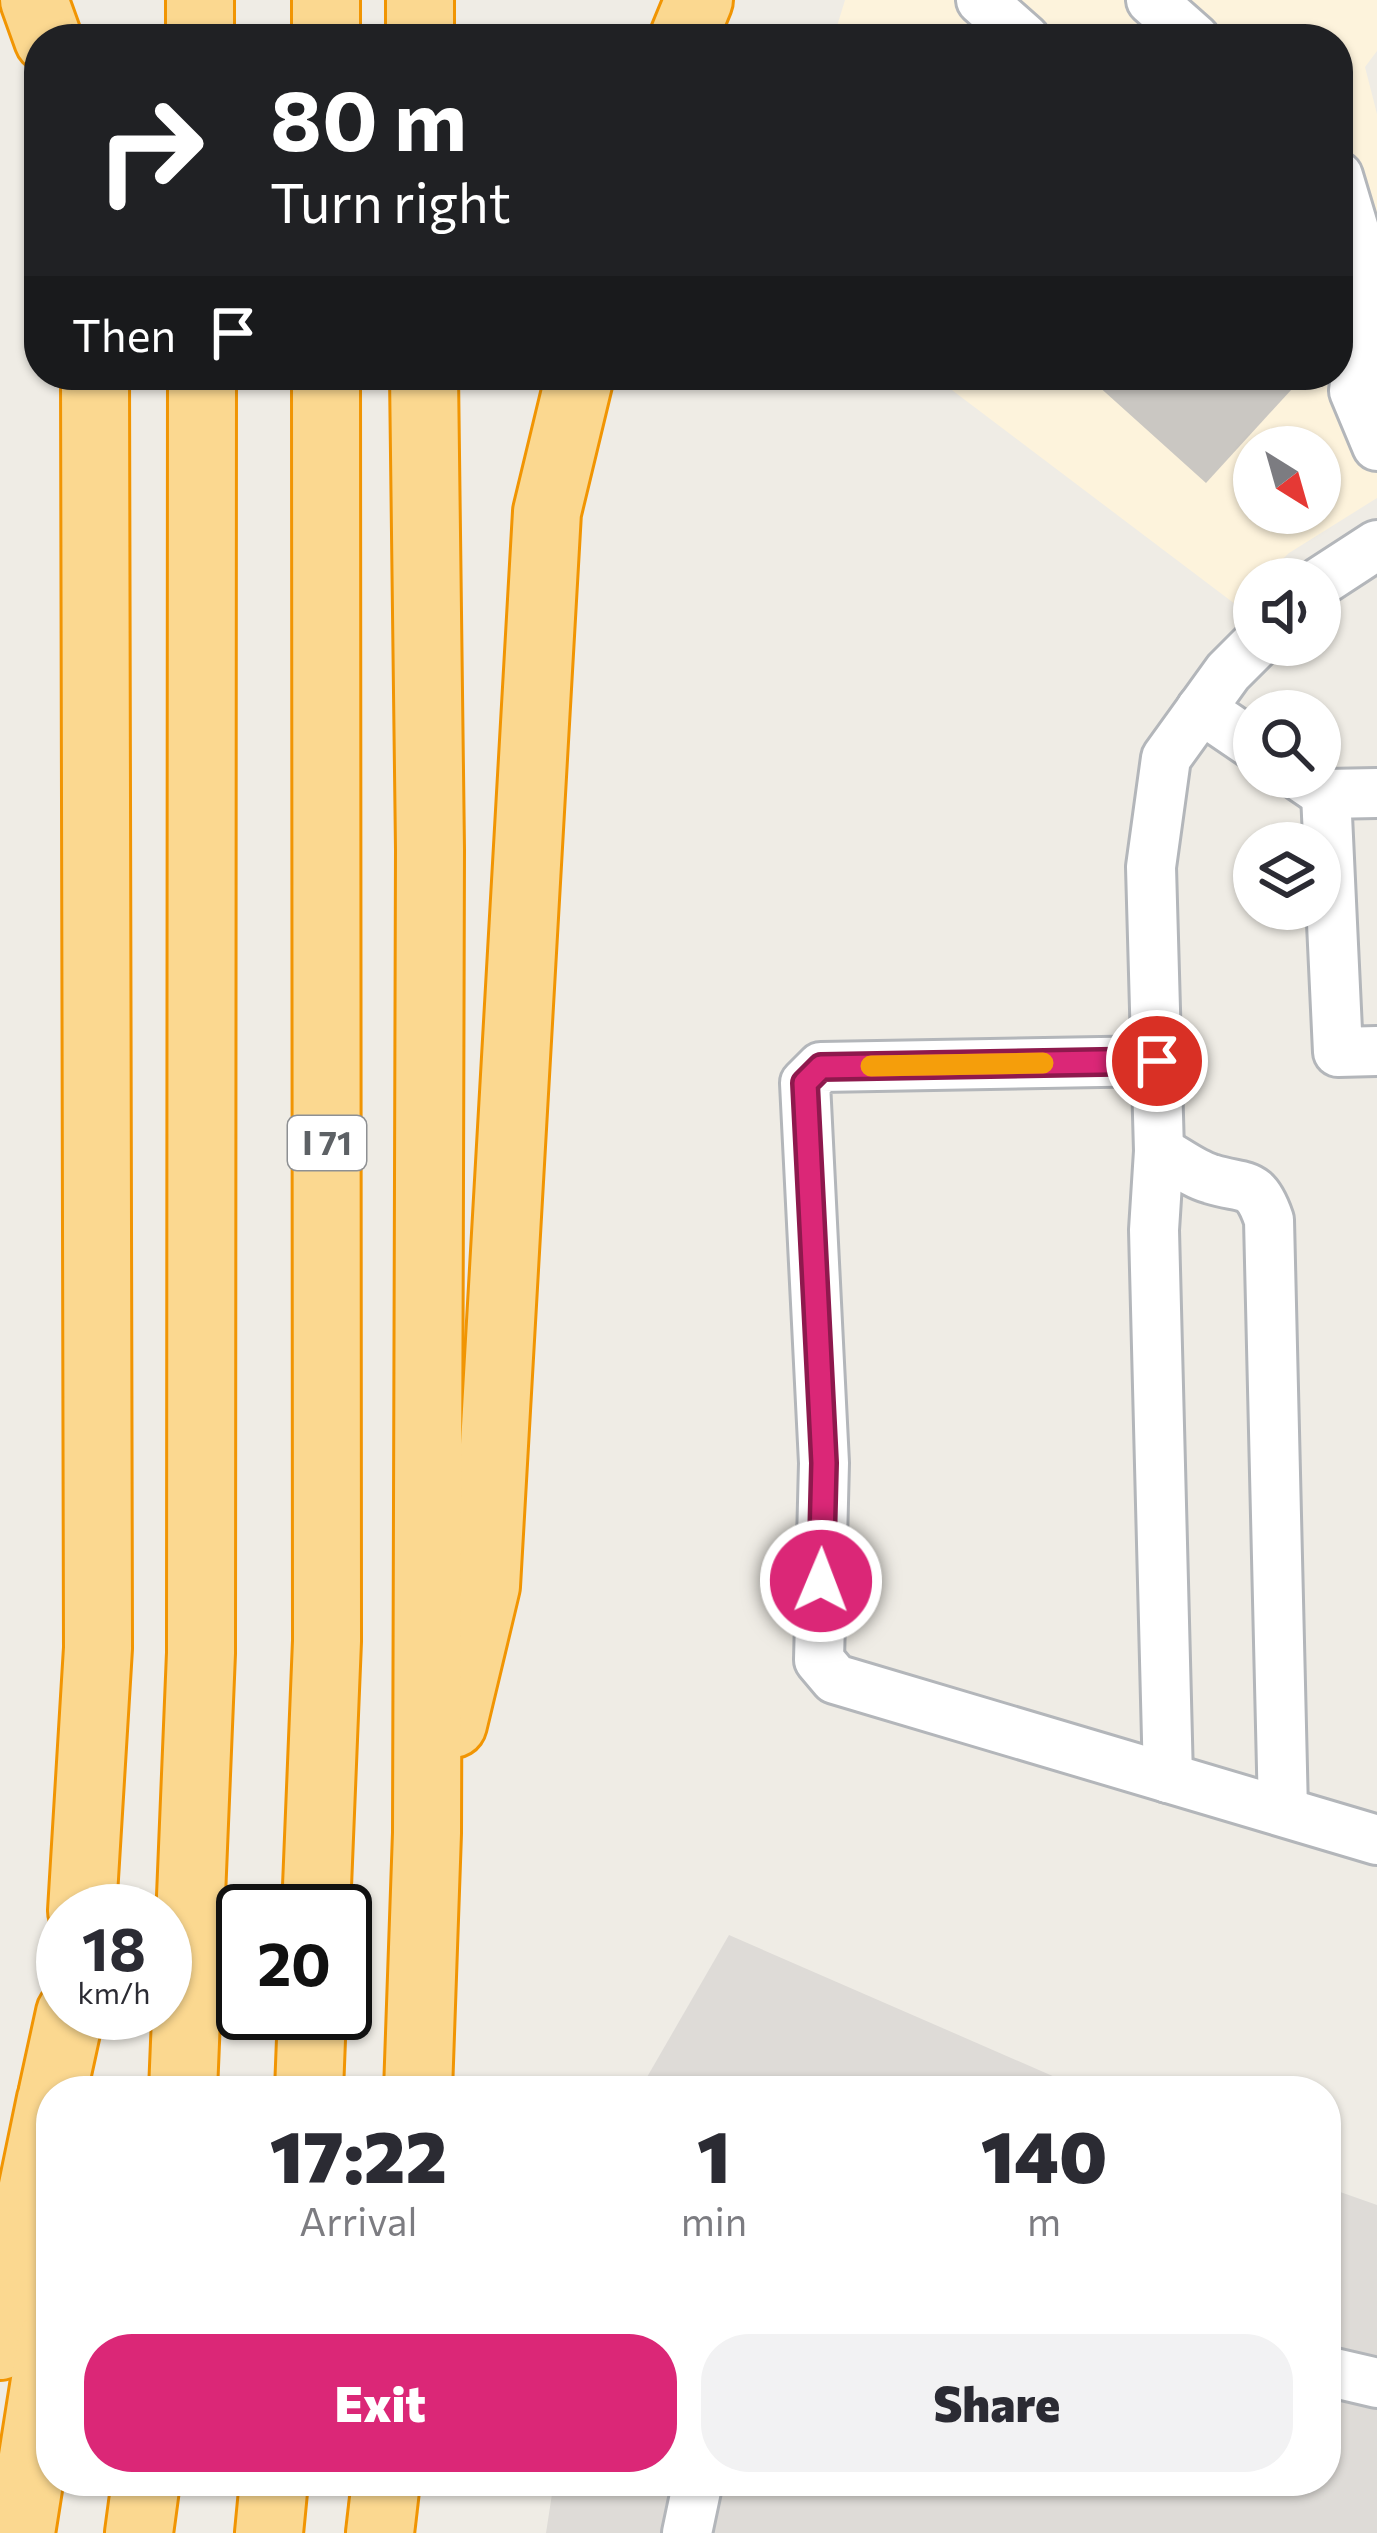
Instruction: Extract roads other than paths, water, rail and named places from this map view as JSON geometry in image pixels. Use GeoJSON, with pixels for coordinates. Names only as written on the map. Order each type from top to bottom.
{"type":"FeatureCollection","features":[{"type":"Feature","properties":{"kind":"highway"},"geometry":{"type":"LineString","coordinates":[[84,1884],[98,1648],[95,390]]}},
{"type":"Feature","properties":{"kind":"highway"},"geometry":{"type":"LineString","coordinates":[[184,2076],[201,1653],[202,390]]}},
{"type":"Feature","properties":{"kind":"highway","name":"I 71"},"geometry":{"type":"LineString","coordinates":[[317,1884],[327,1641],[326,390]]}},
{"type":"Feature","properties":{"kind":"highway"},"geometry":{"type":"LineString","coordinates":[[419,2076],[427,1833],[430,850],[424,390]]}},
{"type":"Feature","properties":{"kind":"highway"},"geometry":{"type":"LineString","coordinates":[[427,1833],[486,1586],[547,512],[576,390]]}},
{"type":"Feature","properties":{"kind":"highway"},"geometry":{"type":"LineString","coordinates":[[56,2076],[64,2040]]}},
{"type":"Feature","properties":{"kind":"highway"},"geometry":{"type":"LineString","coordinates":[[82,2040],[82,2076]]}},
{"type":"Feature","properties":{"kind":"highway"},"geometry":{"type":"LineString","coordinates":[[309,2076],[311,2040]]}},
{"type":"Feature","properties":{"kind":"highway"},"geometry":{"type":"LineString","coordinates":[[0,2346],[36,2172]]}},
{"type":"Feature","properties":{"kind":"highway"},"geometry":{"type":"LineString","coordinates":[[21,2533],[36,2438]]}},
{"type":"Feature","properties":{"kind":"highway"},"geometry":{"type":"LineString","coordinates":[[139,2533],[144,2496]]}},
{"type":"Feature","properties":{"kind":"highway"},"geometry":{"type":"LineString","coordinates":[[269,2533],[273,2496]]}},
{"type":"Feature","properties":{"kind":"highway"},"geometry":{"type":"LineString","coordinates":[[380,2533],[384,2496]]}},
{"type":"Feature","properties":{"kind":"street"},"geometry":{"type":"LineString","coordinates":[[981,0],[1008,24]]}},
{"type":"Feature","properties":{"kind":"street"},"geometry":{"type":"LineString","coordinates":[[1150,0],[1178,24]]}},
{"type":"Feature","properties":{"kind":"street"},"geometry":{"type":"LineString","coordinates":[[1353,225],[1370,280],[1353,321]]}},
{"type":"Feature","properties":{"kind":"street"},"geometry":{"type":"LineString","coordinates":[[1353,379],[1377,446]]}},
{"type":"Feature","properties":{"kind":"street"},"geometry":{"type":"LineString","coordinates":[[1341,568],[1377,545]]}},
{"type":"Feature","properties":{"kind":"street"},"geometry":{"type":"LineString","coordinates":[[1168,1778],[1154,1230],[1160,1151],[1150,867],[1166,758],[1234,666]]}},
{"type":"Feature","properties":{"kind":"street"},"geometry":{"type":"LineString","coordinates":[[1201,709],[1233,731]]}},
{"type":"Feature","properties":{"kind":"street"},"geometry":{"type":"LineString","coordinates":[[1341,788],[1377,793]]}},
{"type":"Feature","properties":{"kind":"street"},"geometry":{"type":"LineString","coordinates":[[1314,798],[1338,1052],[1377,1051]]}},
{"type":"Feature","properties":{"kind":"street"},"geometry":{"type":"LineString","coordinates":[[1157,1061],[821,1067],[805,1083],[824,1463],[819,1660],[835,1678],[1377,1840]]}},
{"type":"Feature","properties":{"kind":"street"},"geometry":{"type":"LineString","coordinates":[[1160,1151],[1208,1179],[1250,1187],[1262,1200],[1269,1220],[1283,1811]]}},
{"type":"Feature","properties":{"kind":"street"},"geometry":{"type":"LineString","coordinates":[[1341,2375],[1377,2383]]}},
{"type":"Feature","properties":{"kind":"street"},"geometry":{"type":"LineString","coordinates":[[687,2533],[695,2496]]}}]}
